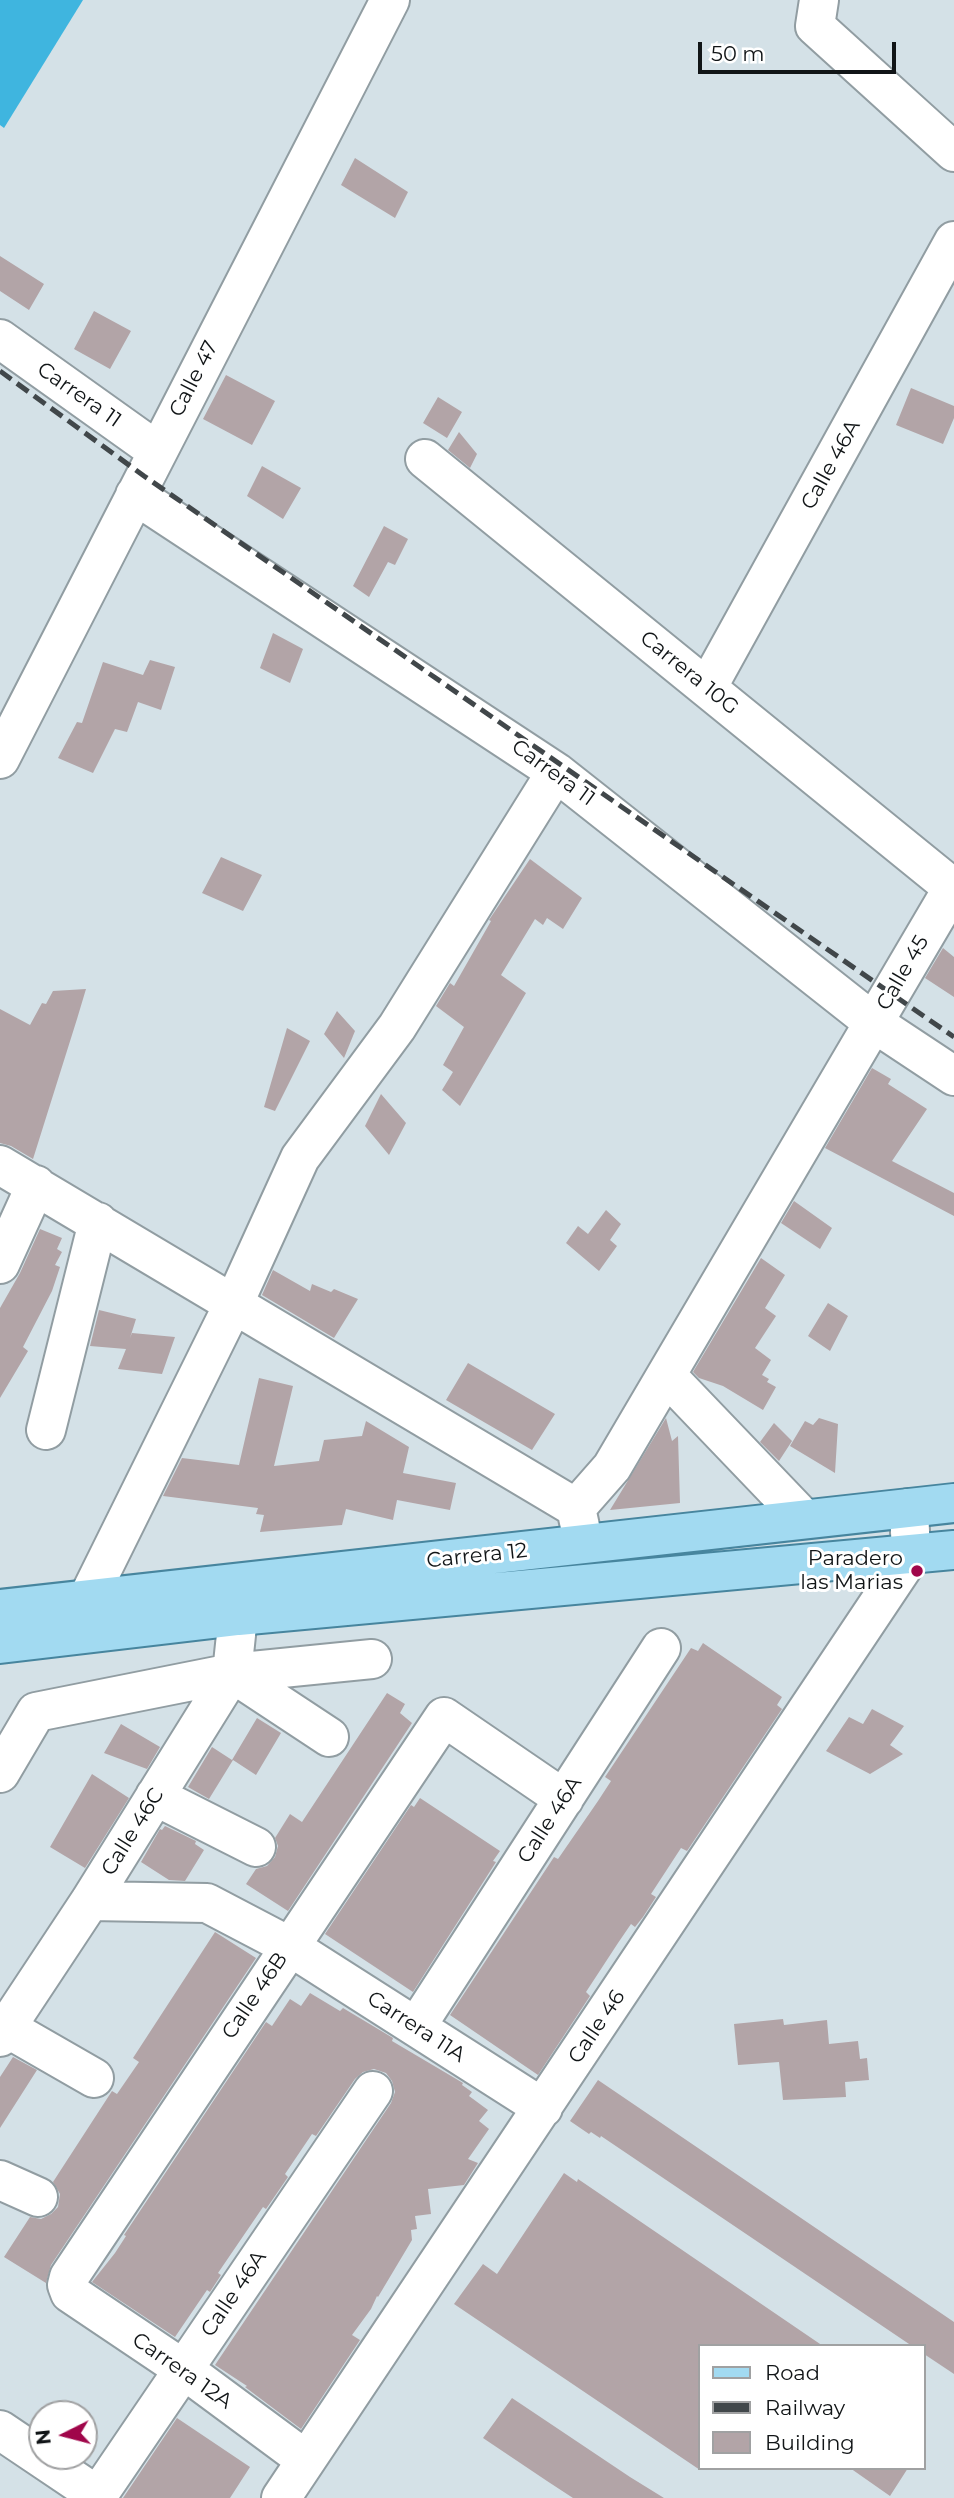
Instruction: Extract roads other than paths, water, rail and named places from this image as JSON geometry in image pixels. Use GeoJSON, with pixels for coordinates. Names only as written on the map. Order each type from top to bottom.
{"type":"FeatureCollection","features":[{"type":"Feature","properties":{"kind":"main road","name":"Carrera 12"},"geometry":{"type":"LineString","coordinates":[[0,1609],[87,1600],[579,1526],[804,1518],[954,1503]]}},
{"type":"Feature","properties":{"kind":"main road","name":"Carrera 12"},"geometry":{"type":"LineString","coordinates":[[0,1644],[238,1616],[954,1550]]}},
{"type":"Feature","properties":{"kind":"street","name":"Calle 47"},"geometry":{"type":"LineString","coordinates":[[0,759],[390,0]]}},
{"type":"Feature","properties":{"kind":"street"},"geometry":{"type":"LineString","coordinates":[[817,13],[954,152]]}},
{"type":"Feature","properties":{"kind":"street","name":"Calle 46A"},"geometry":{"type":"LineString","coordinates":[[707,688],[954,241]]}},
{"type":"Feature","properties":{"kind":"street","name":"Carrera 11"},"geometry":{"type":"LineString","coordinates":[[0,339],[157,451]]}},
{"type":"Feature","properties":{"kind":"street","name":"Carrera 10G"},"geometry":{"type":"LineString","coordinates":[[425,459],[953,887]]}},
{"type":"Feature","properties":{"kind":"street","name":"Carrera 11"},"geometry":{"type":"LineString","coordinates":[[135,495],[555,772],[874,1023],[954,1076]]}},
{"type":"Feature","properties":{"kind":"street"},"geometry":{"type":"LineString","coordinates":[[87,1600],[234,1303],[300,1158],[397,1027],[555,772]]}},
{"type":"Feature","properties":{"kind":"street","name":"Calle 45"},"geometry":{"type":"LineString","coordinates":[[579,1526],[953,887]]}},
{"type":"Feature","properties":{"kind":"street"},"geometry":{"type":"LineString","coordinates":[[0,1165],[234,1303],[579,1526]]}},
{"type":"Feature","properties":{"kind":"street"},"geometry":{"type":"LineString","coordinates":[[0,1264],[36,1185]]}},
{"type":"Feature","properties":{"kind":"street"},"geometry":{"type":"LineString","coordinates":[[46,1430],[98,1222]]}},
{"type":"Feature","properties":{"kind":"street"},"geometry":{"type":"LineString","coordinates":[[667,1376],[804,1518]]}},
{"type":"Feature","properties":{"kind":"street"},"geometry":{"type":"LineString","coordinates":[[909,1508],[911,1555]]}},
{"type":"Feature","properties":{"kind":"street","name":"Calle 46"},"geometry":{"type":"LineString","coordinates":[[281,2498],[911,1555]]}},
{"type":"Feature","properties":{"kind":"street","name":"Calle 46C"},"geometry":{"type":"LineString","coordinates":[[2,2030],[90,1901],[232,1673],[238,1616]]}},
{"type":"Feature","properties":{"kind":"street","name":"Calle 46A"},"geometry":{"type":"LineString","coordinates":[[416,2027],[661,1648]]}},
{"type":"Feature","properties":{"kind":"street"},"geometry":{"type":"LineString","coordinates":[[0,1773],[36,1712],[232,1673],[372,1658]]}},
{"type":"Feature","properties":{"kind":"street"},"geometry":{"type":"LineString","coordinates":[[232,1673],[329,1737]]}},
{"type":"Feature","properties":{"kind":"street","name":"Calle 46B"},"geometry":{"type":"LineString","coordinates":[[69,2277],[444,1717],[564,1799]]}},
{"type":"Feature","properties":{"kind":"street"},"geometry":{"type":"LineString","coordinates":[[155,1796],[256,1847]]}},
{"type":"Feature","properties":{"kind":"street","name":"Carrera 11A"},"geometry":{"type":"LineString","coordinates":[[90,1901],[207,1903],[289,1946],[543,2108]]}},
{"type":"Feature","properties":{"kind":"street"},"geometry":{"type":"LineString","coordinates":[[2,2030],[94,2078]]}},
{"type":"Feature","properties":{"kind":"street","name":"Calle 46A"},"geometry":{"type":"LineString","coordinates":[[97,2497],[373,2091]]}},
{"type":"Feature","properties":{"kind":"street"},"geometry":{"type":"LineString","coordinates":[[0,2180],[38,2197]]}},
{"type":"Feature","properties":{"kind":"street","name":"Carrera 12A"},"geometry":{"type":"LineString","coordinates":[[69,2277],[70,2293],[183,2369],[306,2460]]}},
{"type":"Feature","properties":{"kind":"street"},"geometry":{"type":"LineString","coordinates":[[0,2430],[97,2497]]}},
{"type":"Feature","properties":{"kind":"railway"},"geometry":{"type":"LineString","coordinates":[[0,371],[144,476],[954,1037]]}},
{"type":"Feature","properties":{"kind":"place","name":"Paradero las Marias"},"geometry":{"type":"Point","coordinates":[917,1571]}}]}
